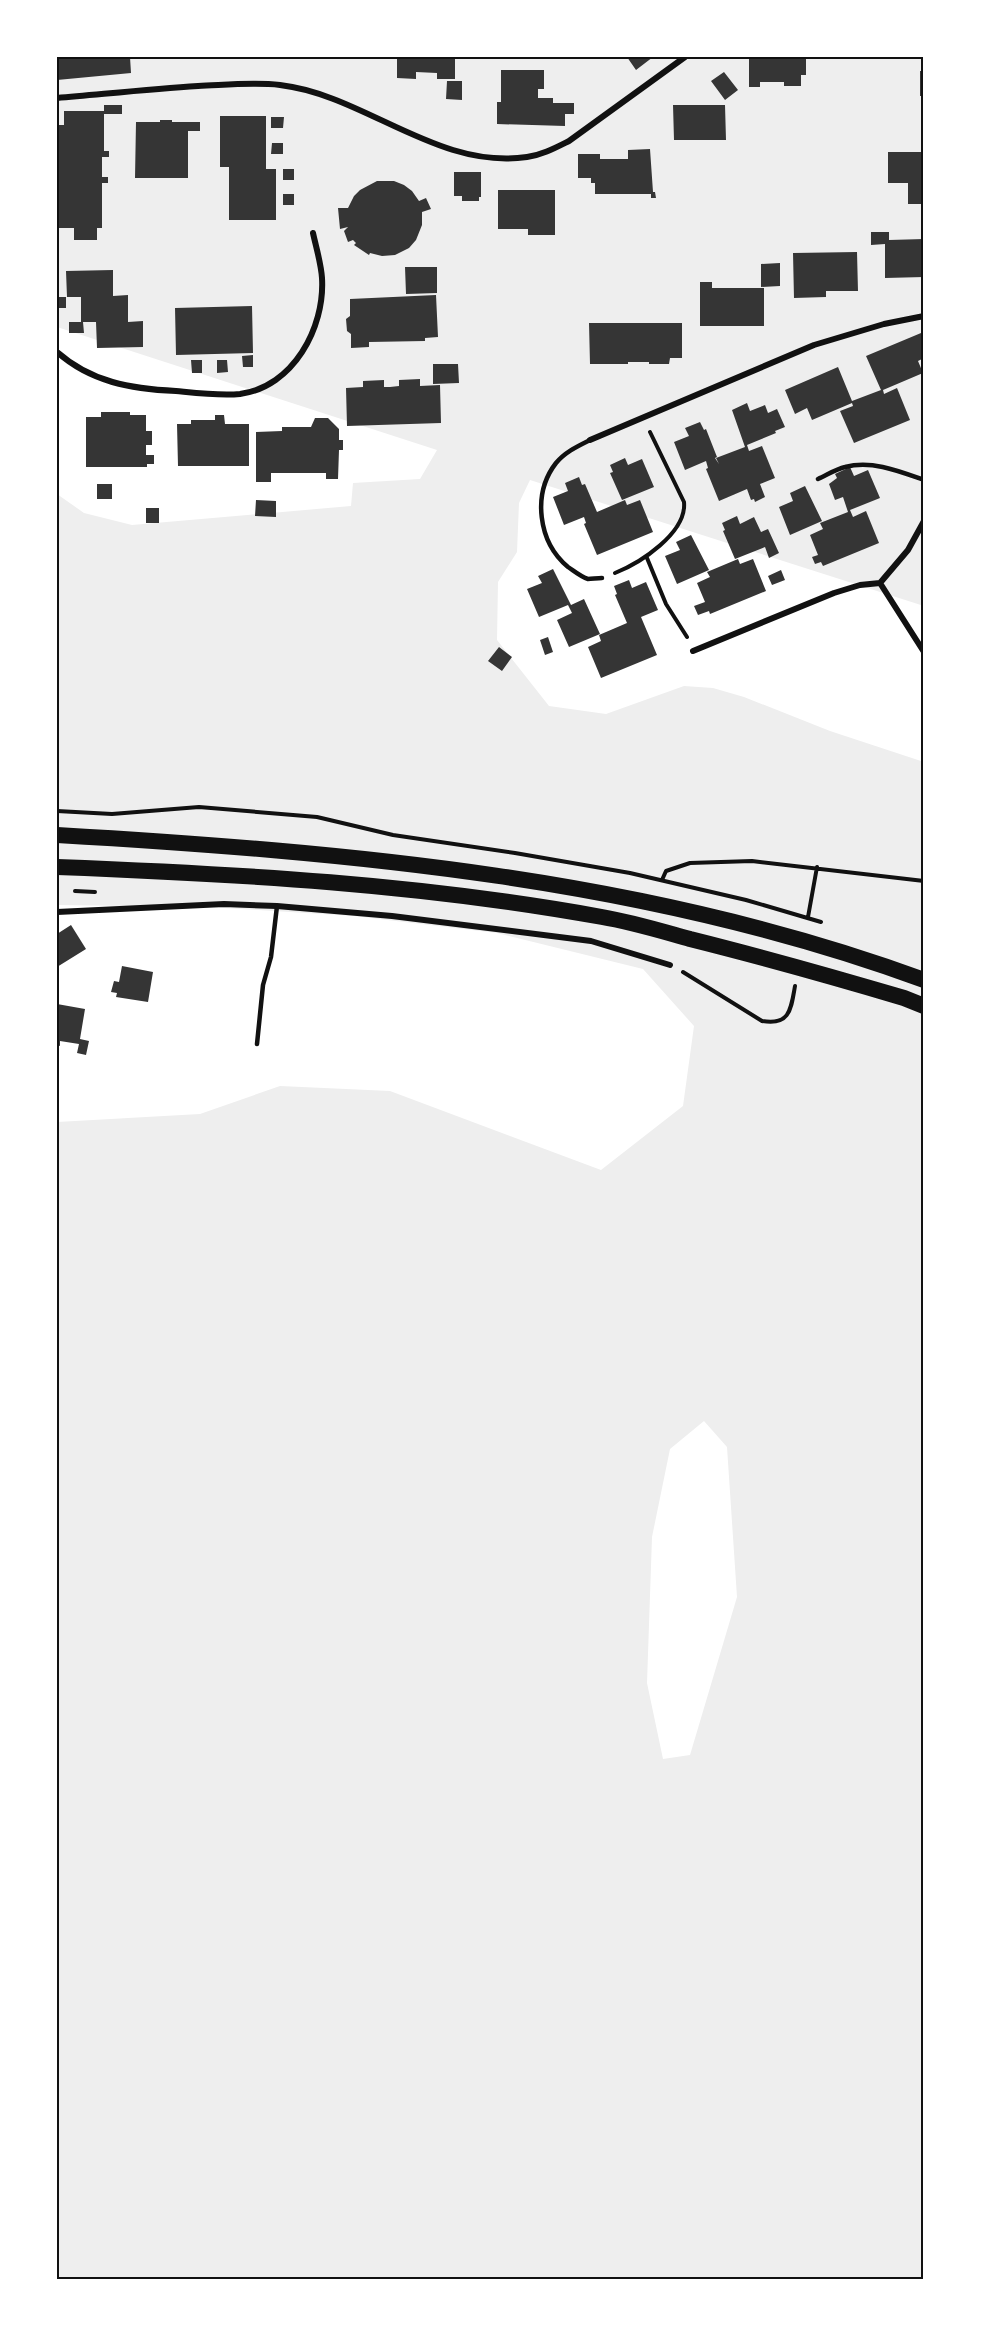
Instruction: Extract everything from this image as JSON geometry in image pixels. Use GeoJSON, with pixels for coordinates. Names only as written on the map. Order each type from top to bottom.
{"type":"FeatureCollection","features":[{"type":"Feature","properties":{"kind":"highway"},"geometry":{"type":"LineString","coordinates":[[57,835],[263,849],[449,868],[597,892],[747,925],[834,949],[924,980]]}},
{"type":"Feature","properties":{"kind":"highway"},"geometry":{"type":"LineString","coordinates":[[57,867],[265,876],[358,883],[447,893],[604,917],[765,958],[904,998],[924,1006]]}},
{"type":"Feature","properties":{"kind":"street"},"geometry":{"type":"LineString","coordinates":[[57,98],[216,85],[280,85],[330,98],[421,138],[466,154],[504,159],[548,152],[569,141],[685,57]]}},
{"type":"Feature","properties":{"kind":"street"},"geometry":{"type":"LineString","coordinates":[[57,352],[69,363],[93,377],[128,387],[221,394],[240,394],[258,389],[273,381],[294,364],[304,351],[313,332],[319,308],[322,279],[313,233]]}},
{"type":"Feature","properties":{"kind":"street"},"geometry":{"type":"LineString","coordinates":[[590,440],[814,345],[884,324],[924,316]]}},
{"type":"Feature","properties":{"kind":"street"},"geometry":{"type":"LineString","coordinates":[[693,651],[834,593],[860,585],[880,583],[908,549],[924,521]]}},
{"type":"Feature","properties":{"kind":"street"},"geometry":{"type":"LineString","coordinates":[[880,583],[924,651]]}},
{"type":"Feature","properties":{"kind":"street"},"geometry":{"type":"LineString","coordinates":[[57,912],[113,911],[193,905],[277,906],[392,916],[591,941],[670,965]]}},
{"type":"Feature","properties":{"kind":"lane"},"geometry":{"type":"LineString","coordinates":[[590,440],[569,451],[556,464],[542,494],[540,508],[542,525],[561,561],[587,579],[602,578]]}},
{"type":"Feature","properties":{"kind":"lane"},"geometry":{"type":"LineString","coordinates":[[818,479],[843,467],[865,464],[891,469],[924,480]]}},
{"type":"Feature","properties":{"kind":"lane"},"geometry":{"type":"LineString","coordinates":[[257,1044],[263,985],[271,957],[277,906]]}},
{"type":"Feature","properties":{"kind":"path"},"geometry":{"type":"LineString","coordinates":[[602,578],[647,558],[680,523],[685,512],[684,502],[643,417]]}},
{"type":"Feature","properties":{"kind":"path"},"geometry":{"type":"LineString","coordinates":[[647,558],[666,604],[688,638]]}},
{"type":"Feature","properties":{"kind":"path"},"geometry":{"type":"LineString","coordinates":[[662,880],[666,871],[690,863],[752,861],[924,881]]}},
{"type":"Feature","properties":{"kind":"path"},"geometry":{"type":"LineString","coordinates":[[814,884],[817,867]]}},
{"type":"Feature","properties":{"kind":"path"},"geometry":{"type":"LineString","coordinates":[[670,965],[762,1021],[781,1021],[791,1005]]}},
{"type":"Feature","properties":{"kind":"shaded area"},"geometry":{"type":"Polygon","coordinates":[[[57,57],[924,57],[924,606],[530,480],[519,503],[517,552],[498,582],[497,640],[549,706],[606,714],[684,686],[713,688],[744,697],[830,731],[924,762],[924,2279],[57,2279],[57,1122],[200,1114],[280,1086],[390,1091],[601,1170],[683,1106],[694,1026],[643,969],[497,933],[354,916],[208,907],[57,905],[57,494],[84,513],[132,525],[351,506],[353,483],[420,479],[437,450],[57,327],[57,57]],[[704,1421],[670,1449],[652,1537],[647,1683],[663,1759],[690,1755],[737,1597],[727,1447],[704,1421]]]}},
{"type":"Feature","properties":{"kind":"building"},"geometry":{"type":"Polygon","coordinates":[[[57,57],[130,57],[131,73],[57,80],[57,57]]]}},
{"type":"Feature","properties":{"kind":"building"},"geometry":{"type":"Polygon","coordinates":[[[397,57],[455,57],[455,79],[437,79],[437,73],[416,72],[416,79],[397,78],[397,57]]]}},
{"type":"Feature","properties":{"kind":"building"},"geometry":{"type":"Polygon","coordinates":[[[627,57],[653,57],[636,70],[627,57]]]}},
{"type":"Feature","properties":{"kind":"building"},"geometry":{"type":"Polygon","coordinates":[[[749,57],[806,57],[806,75],[801,75],[801,86],[784,86],[784,82],[760,82],[760,87],[749,87],[749,57]]]}},
{"type":"Feature","properties":{"kind":"building"},"geometry":{"type":"Polygon","coordinates":[[[501,70],[544,70],[544,89],[538,89],[538,98],[553,98],[553,103],[574,103],[574,114],[565,114],[565,126],[497,124],[497,102],[501,102],[501,70]]]}},
{"type":"Feature","properties":{"kind":"building"},"geometry":{"type":"Polygon","coordinates":[[[920,71],[924,71],[924,96],[920,96],[920,71]]]}},
{"type":"Feature","properties":{"kind":"building"},"geometry":{"type":"Polygon","coordinates":[[[724,72],[738,90],[725,100],[711,81],[724,72]]]}},
{"type":"Feature","properties":{"kind":"building"},"geometry":{"type":"Polygon","coordinates":[[[447,81],[462,81],[462,100],[446,99],[447,81]]]}},
{"type":"Feature","properties":{"kind":"building"},"geometry":{"type":"Polygon","coordinates":[[[104,105],[122,105],[122,114],[104,114],[104,151],[109,151],[109,157],[102,157],[102,177],[108,177],[108,183],[102,183],[102,228],[97,228],[97,240],[74,240],[74,228],[57,228],[57,125],[64,125],[64,111],[104,111],[104,105]]]}},
{"type":"Feature","properties":{"kind":"building"},"geometry":{"type":"Polygon","coordinates":[[[673,105],[725,105],[726,140],[674,140],[673,105]]]}},
{"type":"Feature","properties":{"kind":"building"},"geometry":{"type":"Polygon","coordinates":[[[220,116],[266,116],[266,169],[276,169],[276,220],[229,220],[229,167],[220,167],[220,116]]]}},
{"type":"Feature","properties":{"kind":"building"},"geometry":{"type":"Polygon","coordinates":[[[271,117],[284,117],[283,128],[271,128],[271,117]]]}},
{"type":"Feature","properties":{"kind":"building"},"geometry":{"type":"Polygon","coordinates":[[[160,120],[200,122],[200,131],[188,131],[188,178],[135,178],[136,122],[160,122],[160,120]]]}},
{"type":"Feature","properties":{"kind":"building"},"geometry":{"type":"Polygon","coordinates":[[[272,143],[283,143],[283,154],[271,154],[272,143]]]}},
{"type":"Feature","properties":{"kind":"building"},"geometry":{"type":"Polygon","coordinates":[[[650,149],[653,192],[656,198],[651,198],[651,194],[595,194],[595,183],[591,183],[591,178],[578,178],[578,154],[600,154],[600,159],[628,159],[628,150],[650,149]]]}},
{"type":"Feature","properties":{"kind":"building"},"geometry":{"type":"Polygon","coordinates":[[[888,152],[924,152],[924,204],[908,204],[908,183],[888,183],[888,152]]]}},
{"type":"Feature","properties":{"kind":"building"},"geometry":{"type":"Polygon","coordinates":[[[283,169],[294,169],[294,180],[283,180],[283,169]]]}},
{"type":"Feature","properties":{"kind":"building"},"geometry":{"type":"Polygon","coordinates":[[[454,172],[481,172],[479,201],[462,201],[462,196],[454,196],[454,172]]]}},
{"type":"Feature","properties":{"kind":"building"},"geometry":{"type":"Polygon","coordinates":[[[377,181],[394,181],[404,185],[419,201],[426,198],[431,209],[422,212],[422,225],[416,240],[409,248],[395,255],[382,256],[370,253],[369,255],[354,245],[356,243],[353,240],[348,242],[344,231],[348,227],[340,229],[338,208],[348,208],[360,190],[377,181]]]}},
{"type":"Feature","properties":{"kind":"building"},"geometry":{"type":"Polygon","coordinates":[[[498,190],[555,190],[555,235],[528,235],[528,229],[498,229],[498,190]]]}},
{"type":"Feature","properties":{"kind":"building"},"geometry":{"type":"Polygon","coordinates":[[[283,194],[294,194],[294,205],[283,205],[283,194]]]}},
{"type":"Feature","properties":{"kind":"building"},"geometry":{"type":"Polygon","coordinates":[[[871,232],[889,232],[889,240],[924,239],[924,277],[885,278],[885,244],[871,245],[871,232]]]}},
{"type":"Feature","properties":{"kind":"building"},"geometry":{"type":"Polygon","coordinates":[[[857,252],[858,291],[826,291],[826,297],[794,298],[793,253],[857,252]]]}},
{"type":"Feature","properties":{"kind":"building"},"geometry":{"type":"Polygon","coordinates":[[[780,263],[780,286],[761,287],[761,264],[780,263]]]}},
{"type":"Feature","properties":{"kind":"building"},"geometry":{"type":"Polygon","coordinates":[[[405,267],[437,267],[437,293],[406,294],[405,267]]]}},
{"type":"Feature","properties":{"kind":"building"},"geometry":{"type":"Polygon","coordinates":[[[113,270],[113,296],[128,295],[128,322],[143,321],[143,347],[97,348],[96,322],[83,322],[84,333],[69,333],[69,322],[81,322],[81,297],[67,297],[66,271],[113,270]]]}},
{"type":"Feature","properties":{"kind":"building"},"geometry":{"type":"Polygon","coordinates":[[[700,282],[712,282],[712,288],[764,288],[764,326],[700,326],[700,282]]]}},
{"type":"Feature","properties":{"kind":"building"},"geometry":{"type":"Polygon","coordinates":[[[436,295],[438,337],[425,338],[425,341],[369,342],[369,347],[351,348],[351,334],[347,331],[346,319],[350,316],[350,299],[436,295]]]}},
{"type":"Feature","properties":{"kind":"building"},"geometry":{"type":"Polygon","coordinates":[[[57,297],[66,297],[66,308],[57,308],[57,297]]]}},
{"type":"Feature","properties":{"kind":"building"},"geometry":{"type":"Polygon","coordinates":[[[252,306],[253,353],[176,355],[175,308],[252,306]]]}},
{"type":"Feature","properties":{"kind":"building"},"geometry":{"type":"Polygon","coordinates":[[[589,323],[682,323],[682,358],[670,358],[669,364],[628,362],[628,364],[590,364],[589,323]]]}},
{"type":"Feature","properties":{"kind":"building"},"geometry":{"type":"Polygon","coordinates":[[[921,333],[924,341],[924,358],[918,361],[923,373],[883,390],[884,394],[897,388],[910,420],[854,443],[840,411],[853,406],[852,403],[812,420],[807,408],[795,414],[785,390],[838,367],[852,401],[881,390],[866,356],[921,333]]]}},
{"type":"Feature","properties":{"kind":"building"},"geometry":{"type":"Polygon","coordinates":[[[253,355],[253,367],[243,367],[242,356],[253,355]]]}},
{"type":"Feature","properties":{"kind":"building"},"geometry":{"type":"Polygon","coordinates":[[[191,360],[202,360],[202,373],[192,373],[191,360]]]}},
{"type":"Feature","properties":{"kind":"building"},"geometry":{"type":"Polygon","coordinates":[[[217,360],[227,360],[228,372],[217,373],[217,360]]]}},
{"type":"Feature","properties":{"kind":"building"},"geometry":{"type":"Polygon","coordinates":[[[433,364],[458,364],[459,383],[433,384],[433,364]]]}},
{"type":"Feature","properties":{"kind":"building"},"geometry":{"type":"Polygon","coordinates":[[[420,379],[420,386],[440,385],[441,423],[347,426],[346,388],[363,387],[363,381],[384,380],[384,387],[390,387],[399,386],[399,380],[420,379]]]}},
{"type":"Feature","properties":{"kind":"building"},"geometry":{"type":"Polygon","coordinates":[[[747,403],[750,411],[765,405],[768,413],[777,409],[785,427],[747,445],[749,451],[762,446],[775,478],[760,484],[765,497],[755,502],[754,499],[751,500],[747,489],[719,501],[706,469],[708,468],[706,461],[685,470],[674,442],[689,436],[685,428],[700,422],[704,430],[706,429],[717,457],[715,458],[719,464],[716,458],[745,447],[732,410],[747,403]]]}},
{"type":"Feature","properties":{"kind":"building"},"geometry":{"type":"Polygon","coordinates":[[[101,412],[130,412],[130,415],[146,415],[146,431],[152,431],[152,445],[146,445],[146,455],[154,455],[154,464],[147,464],[147,467],[86,467],[86,417],[101,417],[101,412]]]}},
{"type":"Feature","properties":{"kind":"building"},"geometry":{"type":"Polygon","coordinates":[[[215,415],[224,415],[225,424],[249,424],[249,466],[178,466],[177,424],[191,424],[191,420],[215,420],[215,415]]]}},
{"type":"Feature","properties":{"kind":"building"},"geometry":{"type":"Polygon","coordinates":[[[315,418],[328,418],[339,429],[339,440],[343,440],[343,450],[339,450],[338,479],[326,479],[326,473],[271,473],[271,482],[256,482],[256,432],[282,431],[282,427],[311,427],[315,418]]]}},
{"type":"Feature","properties":{"kind":"building"},"geometry":{"type":"Polygon","coordinates":[[[625,458],[628,465],[642,459],[654,487],[622,500],[610,473],[613,472],[610,465],[625,458]]]}},
{"type":"Feature","properties":{"kind":"building"},"geometry":{"type":"Polygon","coordinates":[[[850,467],[854,476],[868,470],[880,498],[850,510],[853,517],[866,511],[879,543],[823,566],[821,562],[815,564],[812,557],[818,555],[810,535],[823,529],[820,523],[848,512],[843,497],[835,500],[829,484],[837,478],[835,474],[850,467]]]}},
{"type":"Feature","properties":{"kind":"building"},"geometry":{"type":"Polygon","coordinates":[[[579,477],[582,485],[585,484],[597,512],[625,500],[627,505],[640,500],[653,532],[597,555],[584,524],[586,523],[584,517],[564,525],[553,497],[568,491],[565,483],[579,477]]]}},
{"type":"Feature","properties":{"kind":"building"},"geometry":{"type":"Polygon","coordinates":[[[97,484],[112,484],[112,499],[97,499],[97,484]]]}},
{"type":"Feature","properties":{"kind":"building"},"geometry":{"type":"Polygon","coordinates":[[[805,486],[822,521],[790,535],[779,507],[793,501],[790,493],[805,486]]]}},
{"type":"Feature","properties":{"kind":"building"},"geometry":{"type":"Polygon","coordinates":[[[256,500],[276,501],[276,517],[255,516],[256,500]]]}},
{"type":"Feature","properties":{"kind":"building"},"geometry":{"type":"Polygon","coordinates":[[[146,508],[159,508],[159,523],[146,523],[146,508]]]}},
{"type":"Feature","properties":{"kind":"building"},"geometry":{"type":"Polygon","coordinates":[[[737,516],[740,524],[754,517],[761,532],[768,529],[779,553],[769,558],[765,547],[735,559],[722,523],[737,516]]]}},
{"type":"Feature","properties":{"kind":"building"},"geometry":{"type":"Polygon","coordinates":[[[691,535],[709,570],[677,584],[665,556],[680,550],[676,542],[691,535]]]}},
{"type":"Feature","properties":{"kind":"building"},"geometry":{"type":"Polygon","coordinates":[[[738,559],[740,564],[753,559],[766,591],[710,614],[709,611],[698,615],[694,606],[705,602],[697,583],[710,577],[707,572],[738,559]]]}},
{"type":"Feature","properties":{"kind":"building"},"geometry":{"type":"Polygon","coordinates":[[[553,569],[571,605],[584,599],[600,634],[569,647],[557,620],[572,613],[568,605],[539,617],[527,589],[542,583],[538,576],[553,569]]]}},
{"type":"Feature","properties":{"kind":"building"},"geometry":{"type":"Polygon","coordinates":[[[781,570],[785,580],[772,585],[768,576],[781,570]]]}},
{"type":"Feature","properties":{"kind":"building"},"geometry":{"type":"Polygon","coordinates":[[[629,580],[632,588],[646,582],[658,610],[641,617],[657,655],[601,678],[588,647],[601,641],[599,635],[627,623],[615,595],[617,594],[614,586],[629,580]]]}},
{"type":"Feature","properties":{"kind":"building"},"geometry":{"type":"Polygon","coordinates":[[[548,637],[553,652],[545,655],[540,640],[548,637]]]}},
{"type":"Feature","properties":{"kind":"building"},"geometry":{"type":"Polygon","coordinates":[[[499,647],[512,657],[502,671],[488,661],[499,647]]]}},
{"type":"Feature","properties":{"kind":"building"},"geometry":{"type":"Polygon","coordinates":[[[71,925],[86,949],[57,967],[57,934],[71,925]]]}},
{"type":"Feature","properties":{"kind":"building"},"geometry":{"type":"Polygon","coordinates":[[[122,966],[153,972],[148,1002],[116,997],[117,993],[111,992],[114,981],[119,982],[122,966]]]}},
{"type":"Feature","properties":{"kind":"building"},"geometry":{"type":"Polygon","coordinates":[[[57,1004],[85,1009],[80,1039],[89,1041],[86,1055],[77,1053],[79,1044],[60,1041],[60,1046],[57,1045],[57,1004]]]}}]}
